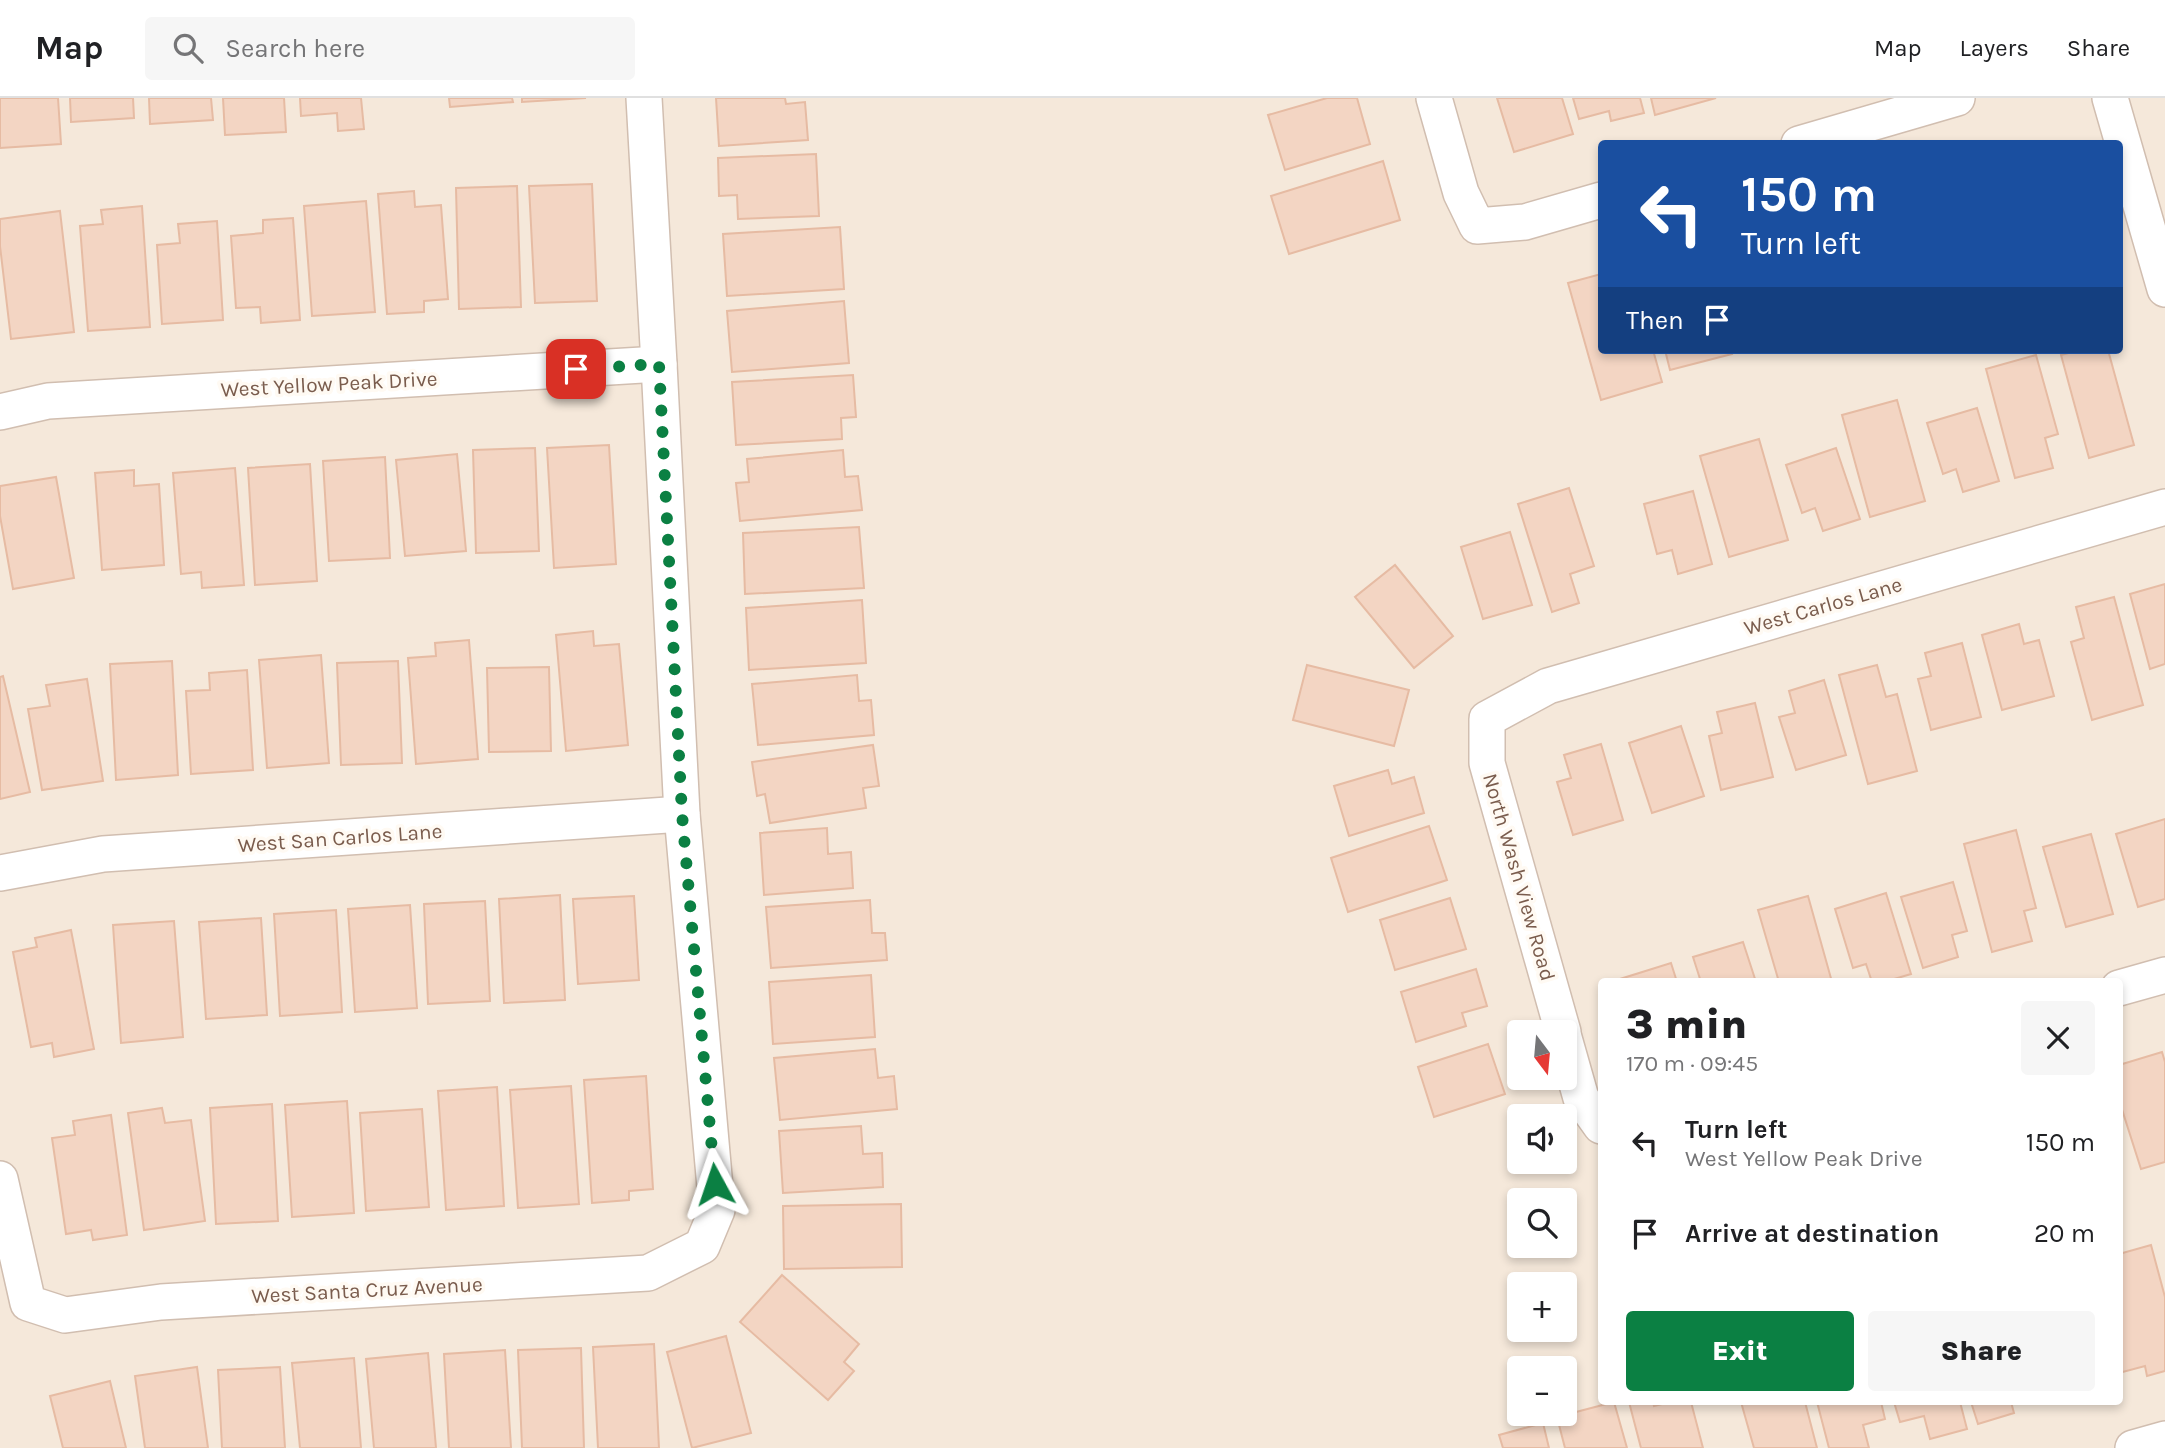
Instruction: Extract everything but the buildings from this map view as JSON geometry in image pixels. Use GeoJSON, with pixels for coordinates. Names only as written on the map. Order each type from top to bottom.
{"type":"FeatureCollection","features":[{"type":"Feature","properties":{"kind":"street"},"geometry":{"type":"LineString","coordinates":[[644,98],[682,814]]}},
{"type":"Feature","properties":{"kind":"street"},"geometry":{"type":"LineString","coordinates":[[1434,98],[1461,193],[1478,226],[1525,222],[1598,201]]}},
{"type":"Feature","properties":{"kind":"street"},"geometry":{"type":"LineString","coordinates":[[1813,140],[1957,98]]}},
{"type":"Feature","properties":{"kind":"street"},"geometry":{"type":"LineString","coordinates":[[2110,98],[2122,140]]}},
{"type":"Feature","properties":{"kind":"street"},"geometry":{"type":"LineString","coordinates":[[2123,143],[2165,289]]}},
{"type":"Feature","properties":{"kind":"street","name":"West Yellow Peak Drive"},"geometry":{"type":"LineString","coordinates":[[0,412],[48,401],[659,364]]}},
{"type":"Feature","properties":{"kind":"street","name":"West Carlos Lane"},"geometry":{"type":"LineString","coordinates":[[1488,719],[1548,686],[2165,507]]}},
{"type":"Feature","properties":{"kind":"street","name":"North Wash View Road"},"geometry":{"type":"LineString","coordinates":[[1488,719],[1487,762],[1560,1020]]}},
{"type":"Feature","properties":{"kind":"street","name":"West San Carlos Lane"},"geometry":{"type":"LineString","coordinates":[[0,873],[103,854],[682,814]]}},
{"type":"Feature","properties":{"kind":"street","name":"West Santa Cruz Avenue"},"geometry":{"type":"LineString","coordinates":[[0,1179],[28,1303],[65,1315],[161,1302],[648,1273],[702,1246],[717,1210],[682,814]]}},
{"type":"Feature","properties":{"kind":"street"},"geometry":{"type":"LineString","coordinates":[[2123,987],[2165,975]]}},
{"type":"Feature","properties":{"kind":"street"},"geometry":{"type":"LineString","coordinates":[[1577,1084],[1581,1098],[1598,1122]]}},
{"type":"Feature","properties":{"kind":"street"},"geometry":{"type":"LineString","coordinates":[[2133,1448],[2165,1439]]}},
{"type":"Feature","properties":{"kind":"shaded area"},"geometry":{"type":"Polygon","coordinates":[[[0,98],[2165,98],[2165,1448],[0,1448],[0,98]]]}},
{"type":"Feature","properties":{"kind":"route"},"geometry":{"type":"LineString","coordinates":[[576,369],[659,364],[682,814],[715,1184]]}}]}
